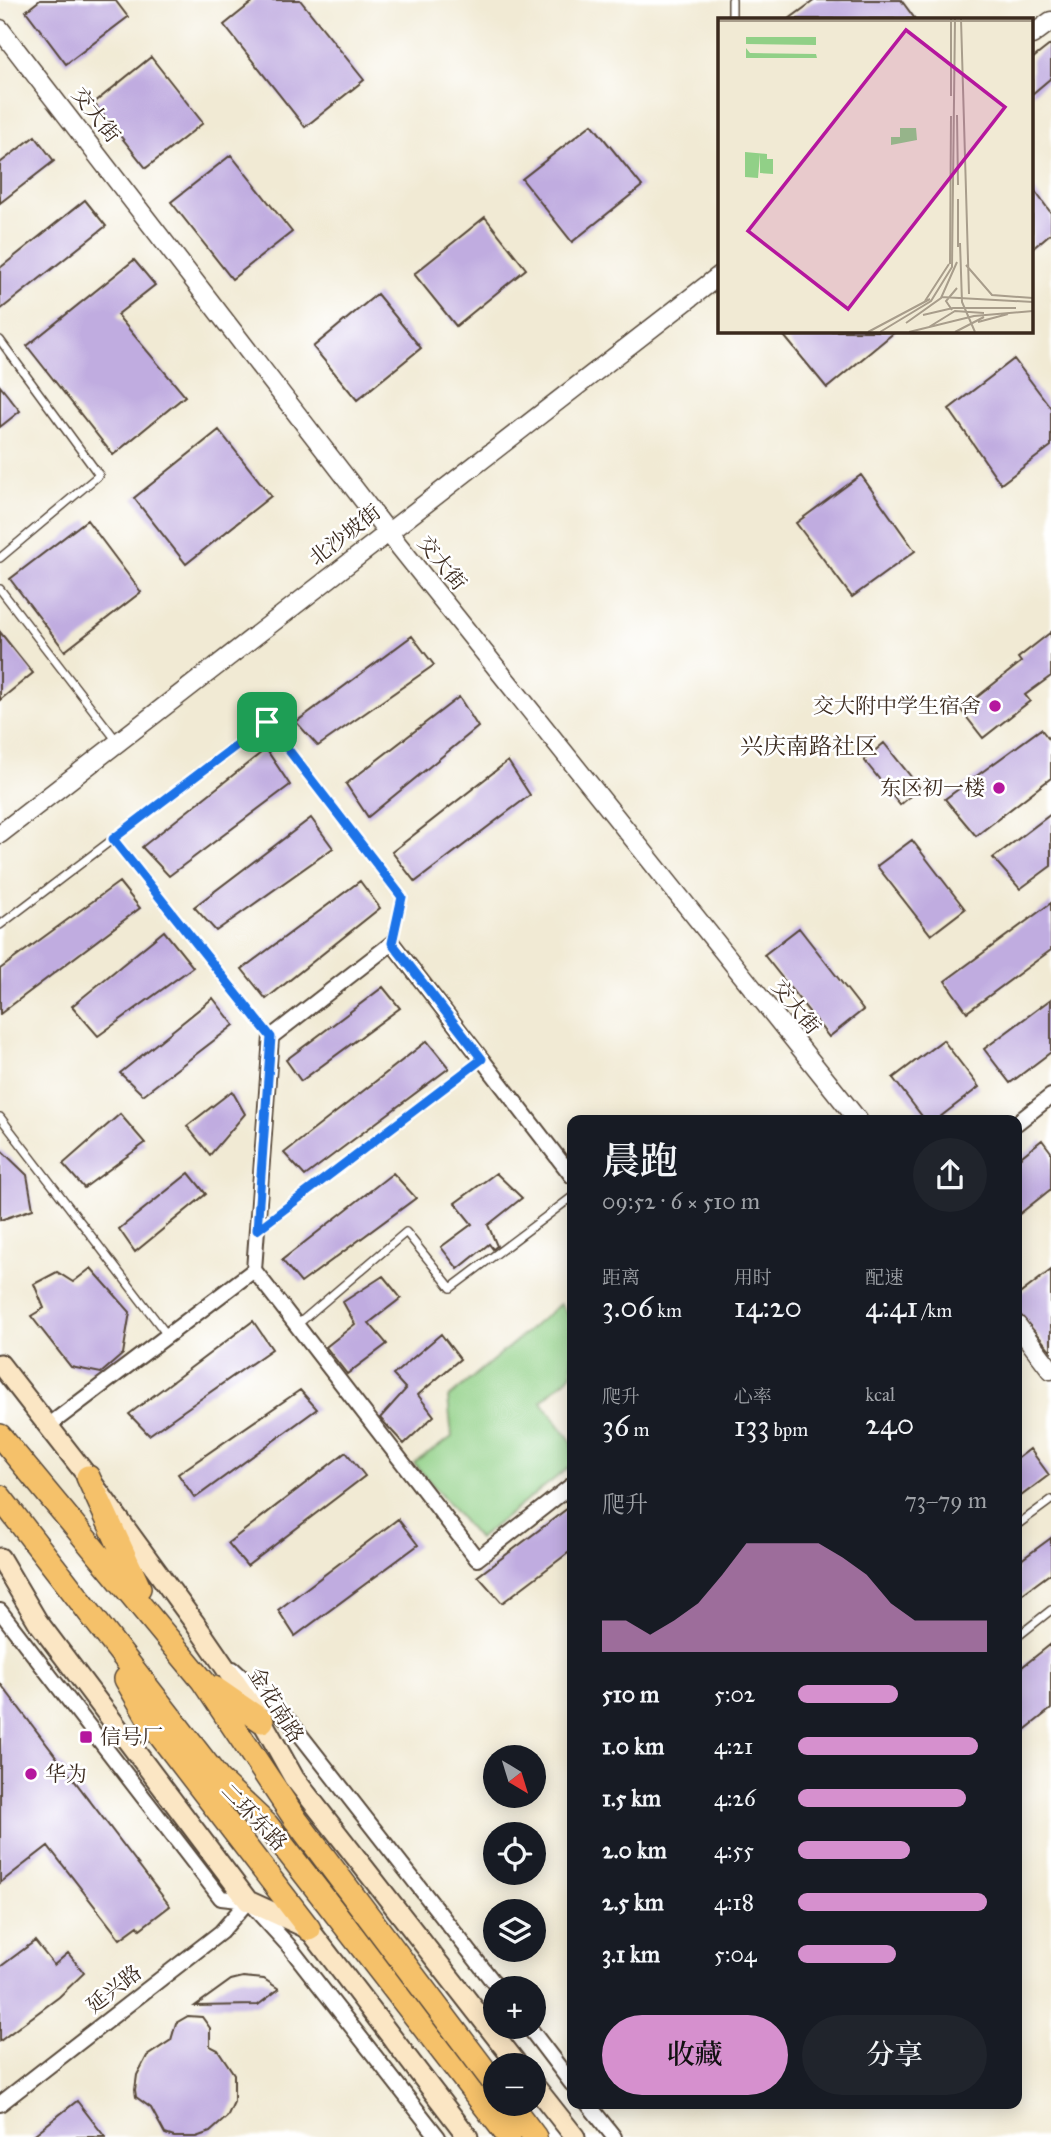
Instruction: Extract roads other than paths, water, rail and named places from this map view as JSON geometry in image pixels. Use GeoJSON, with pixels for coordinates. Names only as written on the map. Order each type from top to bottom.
{"type":"FeatureCollection","features":[{"type":"Feature","properties":{"kind":"highway","name":"二环东路"},"geometry":{"type":"LineString","coordinates":[[0,1436],[203,1681],[296,1820],[483,2068]]}},
{"type":"Feature","properties":{"kind":"highway"},"geometry":{"type":"LineString","coordinates":[[88,1478],[152,1617]]}},
{"type":"Feature","properties":{"kind":"highway","name":"二环东路"},"geometry":{"type":"LineString","coordinates":[[0,1497],[219,1780],[267,1825],[509,2137]]}},
{"type":"Feature","properties":{"kind":"highway"},"geometry":{"type":"LineString","coordinates":[[74,1592],[153,1726],[309,1930]]}},
{"type":"Feature","properties":{"kind":"highway"},"geometry":{"type":"LineString","coordinates":[[203,1681],[262,1721]]}},
{"type":"Feature","properties":{"kind":"highway"},"geometry":{"type":"LineString","coordinates":[[519,2116],[535,2137]]}},
{"type":"Feature","properties":{"kind":"main road","name":"金花南路"},"geometry":{"type":"LineString","coordinates":[[0,1364],[88,1478],[212,1649],[262,1721],[294,1779],[509,2053]]}},
{"type":"Feature","properties":{"kind":"main road"},"geometry":{"type":"LineString","coordinates":[[0,1558],[38,1622],[248,1901],[309,1930],[468,2137]]}},
{"type":"Feature","properties":{"kind":"main road"},"geometry":{"type":"LineString","coordinates":[[546,2100],[575,2137]]}},
{"type":"Feature","properties":{"kind":"street"},"geometry":{"type":"LineString","coordinates":[[1034,34],[1051,21]]}},
{"type":"Feature","properties":{"kind":"street","name":"交大街"},"geometry":{"type":"LineString","coordinates":[[0,29],[387,531],[854,1115]]}},
{"type":"Feature","properties":{"kind":"street","name":"北沙坡街"},"geometry":{"type":"LineString","coordinates":[[0,834],[718,277]]}},
{"type":"Feature","properties":{"kind":"street"},"geometry":{"type":"LineString","coordinates":[[567,1170],[392,943],[271,1037],[254,1270],[477,1559],[567,1489]]}},
{"type":"Feature","properties":{"kind":"street"},"geometry":{"type":"LineString","coordinates":[[1022,1119],[1051,1096]]}},
{"type":"Feature","properties":{"kind":"street"},"geometry":{"type":"LineString","coordinates":[[48,1426],[254,1270]]}},
{"type":"Feature","properties":{"kind":"street"},"geometry":{"type":"LineString","coordinates":[[1022,1332],[1051,1370]]}},
{"type":"Feature","properties":{"kind":"street"},"geometry":{"type":"LineString","coordinates":[[0,1611],[221,1898],[248,1901],[288,1945],[438,2137]]}},
{"type":"Feature","properties":{"kind":"street"},"geometry":{"type":"LineString","coordinates":[[212,1649],[291,1723],[489,1976]]}},
{"type":"Feature","properties":{"kind":"street","name":"延兴路"},"geometry":{"type":"LineString","coordinates":[[0,2104],[221,1932],[248,1901]]}},
{"type":"Feature","properties":{"kind":"street"},"geometry":{"type":"LineString","coordinates":[[538,2039],[567,2077]]}},
{"type":"Feature","properties":{"kind":"street"},"geometry":{"type":"LineString","coordinates":[[592,2109],[614,2137]]}},
{"type":"Feature","properties":{"kind":"lane"},"geometry":{"type":"LineString","coordinates":[[732,18],[733,0]]}},
{"type":"Feature","properties":{"kind":"lane"},"geometry":{"type":"LineString","coordinates":[[0,340],[99,475],[0,558]]}},
{"type":"Feature","properties":{"kind":"lane"},"geometry":{"type":"LineString","coordinates":[[0,589],[118,742]]}},
{"type":"Feature","properties":{"kind":"lane"},"geometry":{"type":"LineString","coordinates":[[0,925],[267,722],[402,897],[392,943]]}},
{"type":"Feature","properties":{"kind":"lane"},"geometry":{"type":"LineString","coordinates":[[113,839],[271,1037]]}},
{"type":"Feature","properties":{"kind":"lane"},"geometry":{"type":"LineString","coordinates":[[257,1230],[482,1059]]}},
{"type":"Feature","properties":{"kind":"lane"},"geometry":{"type":"LineString","coordinates":[[0,1118],[168,1337]]}},
{"type":"Feature","properties":{"kind":"lane"},"geometry":{"type":"LineString","coordinates":[[297,1325],[407,1232],[451,1288],[567,1201]]}},
{"type":"Feature","properties":{"kind":"lane"},"geometry":{"type":"LineString","coordinates":[[1022,1521],[1051,1500]]}},
{"type":"Feature","properties":{"kind":"lane"},"geometry":{"type":"LineString","coordinates":[[1022,1633],[1051,1610]]}},
{"type":"Feature","properties":{"kind":"place","name":"交大附中学生宿舍"},"geometry":{"type":"Point","coordinates":[995,706]}},
{"type":"Feature","properties":{"kind":"place","name":"东区初一楼"},"geometry":{"type":"Point","coordinates":[999,788]}},
{"type":"Feature","properties":{"kind":"place","name":"信号厂"},"geometry":{"type":"Point","coordinates":[86,1737]}},
{"type":"Feature","properties":{"kind":"place","name":"华为"},"geometry":{"type":"Point","coordinates":[31,1774]}},
{"type":"Feature","properties":{"kind":"district","name":"兴庆南路社区"},"geometry":{"type":"Point","coordinates":[809,746]}}]}
